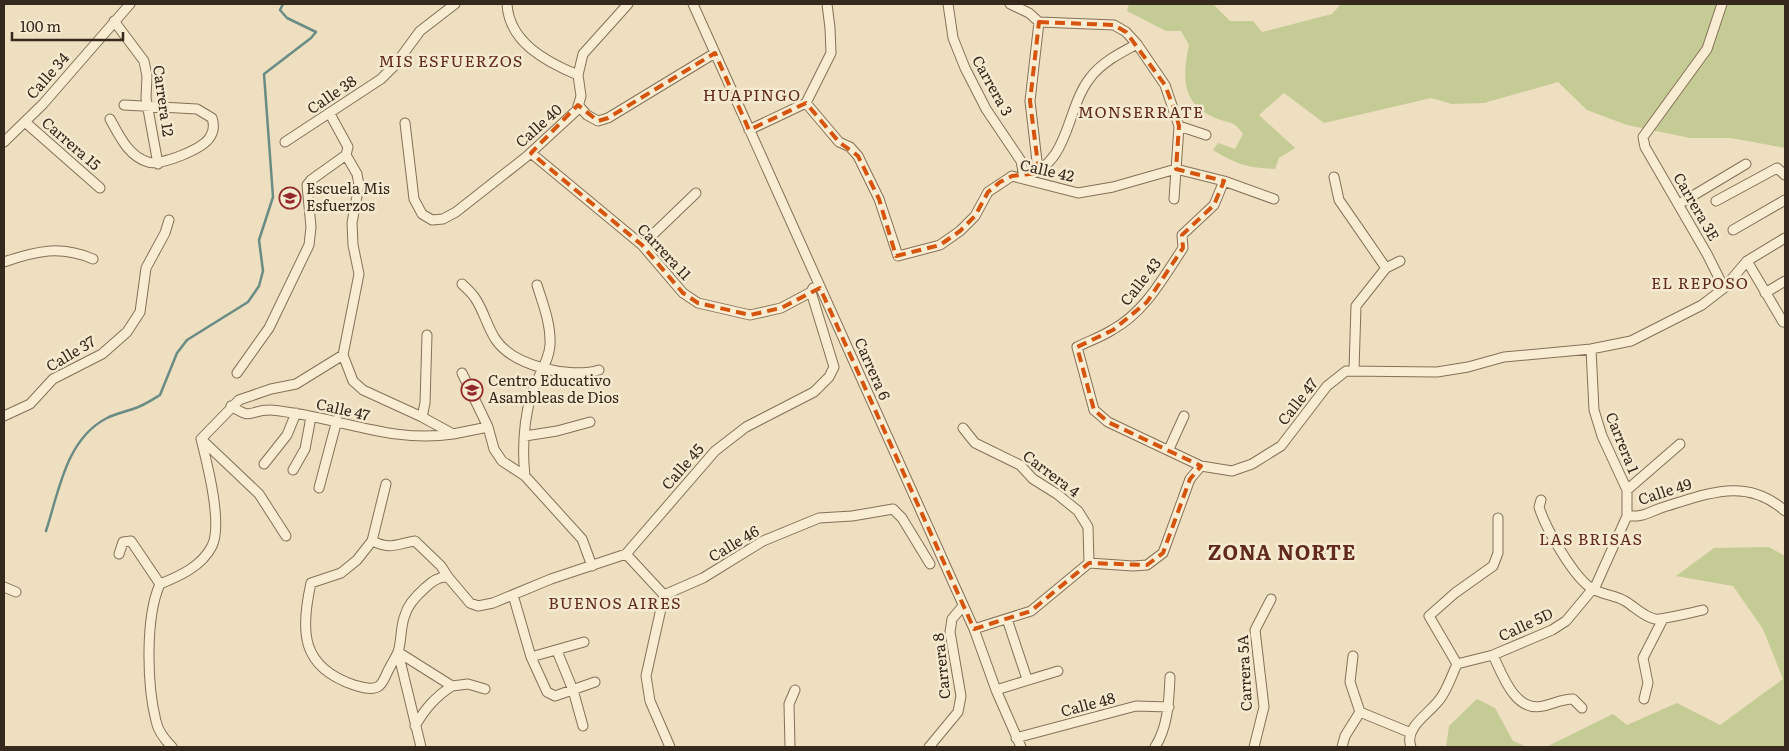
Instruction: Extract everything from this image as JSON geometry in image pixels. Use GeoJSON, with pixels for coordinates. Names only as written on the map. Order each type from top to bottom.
{"type":"FeatureCollection","features":[{"type":"Feature","properties":{"kind":"street","name":"Calle 34"},"geometry":{"type":"LineString","coordinates":[[4,142],[43,104],[130,4]]}},
{"type":"Feature","properties":{"kind":"street","name":"Calle 38"},"geometry":{"type":"LineString","coordinates":[[285,142],[330,114],[380,79],[395,66],[420,31],[455,4]]}},
{"type":"Feature","properties":{"kind":"street"},"geometry":{"type":"LineString","coordinates":[[507,4],[512,23],[523,42],[550,63],[578,75]]}},
{"type":"Feature","properties":{"kind":"street"},"geometry":{"type":"LineString","coordinates":[[578,105],[581,96],[578,75],[583,54],[628,4]]}},
{"type":"Feature","properties":{"kind":"street","name":"Carrera 6"},"geometry":{"type":"LineString","coordinates":[[693,4],[974,629],[996,690],[1020,747]]}},
{"type":"Feature","properties":{"kind":"street"},"geometry":{"type":"LineString","coordinates":[[749,130],[806,103],[831,53],[830,28],[826,4]]}},
{"type":"Feature","properties":{"kind":"street","name":"Carrera 3"},"geometry":{"type":"LineString","coordinates":[[948,4],[952,38],[965,68],[986,109],[1021,161],[1024,177]]}},
{"type":"Feature","properties":{"kind":"street"},"geometry":{"type":"LineString","coordinates":[[1010,4],[1029,13],[1039,22],[1114,25],[1126,32],[1137,44],[1165,85],[1179,126],[1174,199]]}},
{"type":"Feature","properties":{"kind":"street","name":"Carrera 3E"},"geometry":{"type":"LineString","coordinates":[[1722,4],[1707,49],[1643,137],[1643,141],[1645,148],[1708,254],[1724,288]]}},
{"type":"Feature","properties":{"kind":"street","name":"Carrera 12"},"geometry":{"type":"LineString","coordinates":[[114,21],[144,62],[147,106],[158,164]]}},
{"type":"Feature","properties":{"kind":"street"},"geometry":{"type":"LineString","coordinates":[[1038,170],[1030,101],[1039,22]]}},
{"type":"Feature","properties":{"kind":"street"},"geometry":{"type":"LineString","coordinates":[[1024,177],[1038,170],[1056,156],[1063,144],[1081,91],[1091,77],[1112,58],[1137,44]]}},
{"type":"Feature","properties":{"kind":"street","name":"Calle 40"},"geometry":{"type":"LineString","coordinates":[[578,105],[587,115],[598,121],[608,118],[715,53]]}},
{"type":"Feature","properties":{"kind":"street","name":"Calle 42"},"geometry":{"type":"LineString","coordinates":[[806,103],[839,142],[850,147],[858,156],[879,199],[898,256],[940,245],[960,232],[975,216],[988,192],[1012,176],[1024,177],[1078,193],[1113,187],[1176,169],[1224,180],[1274,199]]}},
{"type":"Feature","properties":{"kind":"street"},"geometry":{"type":"LineString","coordinates":[[110,119],[124,143],[134,154],[146,162],[158,164],[200,146],[212,135],[214,125],[212,118],[208,113],[197,109],[124,105]]}},
{"type":"Feature","properties":{"kind":"street","name":"Calle 40"},"geometry":{"type":"LineString","coordinates":[[405,123],[414,198],[422,214],[432,220],[442,219],[456,212],[531,153],[577,110],[578,105]]}},
{"type":"Feature","properties":{"kind":"street"},"geometry":{"type":"LineString","coordinates":[[237,373],[269,328],[309,245],[311,227],[307,185],[311,180],[346,155],[348,147],[330,114]]}},
{"type":"Feature","properties":{"kind":"street","name":"Carrera 15"},"geometry":{"type":"LineString","coordinates":[[25,122],[100,188]]}},
{"type":"Feature","properties":{"kind":"street"},"geometry":{"type":"LineString","coordinates":[[1179,126],[1206,135]]}},
{"type":"Feature","properties":{"kind":"street","name":"Carrera 11"},"geometry":{"type":"LineString","coordinates":[[531,153],[642,245],[683,293],[698,302],[750,315],[781,308],[811,292]]}},
{"type":"Feature","properties":{"kind":"street"},"geometry":{"type":"LineString","coordinates":[[346,155],[357,174],[359,185],[352,223],[353,245],[359,274],[343,355],[352,381],[357,386],[453,434]]}},
{"type":"Feature","properties":{"kind":"street"},"geometry":{"type":"LineString","coordinates":[[1679,204],[1746,164]]}},
{"type":"Feature","properties":{"kind":"street"},"geometry":{"type":"LineString","coordinates":[[1716,201],[1777,168],[1785,176]]}},
{"type":"Feature","properties":{"kind":"street"},"geometry":{"type":"LineString","coordinates":[[1334,177],[1339,200],[1386,268]]}},
{"type":"Feature","properties":{"kind":"street","name":"Calle 43"},"geometry":{"type":"LineString","coordinates":[[1077,347],[1113,330],[1133,316],[1146,302],[1183,248],[1182,235],[1214,206],[1224,180]]}},
{"type":"Feature","properties":{"kind":"street"},"geometry":{"type":"LineString","coordinates":[[642,245],[696,193]]}},
{"type":"Feature","properties":{"kind":"street"},"geometry":{"type":"LineString","coordinates":[[1733,230],[1785,200]]}},
{"type":"Feature","properties":{"kind":"street","name":"Calle 37"},"geometry":{"type":"LineString","coordinates":[[4,416],[30,404],[53,379],[102,354],[127,332],[140,312],[146,268],[165,233],[169,220]]}},
{"type":"Feature","properties":{"kind":"street","name":"Calle 47"},"geometry":{"type":"LineString","coordinates":[[1077,347],[1094,410],[1108,422],[1169,449],[1201,466],[1232,471],[1252,464],[1281,446],[1327,386],[1346,371],[1438,372],[1468,367],[1504,357],[1591,349],[1631,341],[1702,305],[1724,288],[1747,261],[1785,238]]}},
{"type":"Feature","properties":{"kind":"street"},"geometry":{"type":"LineString","coordinates":[[4,262],[36,251],[49,250],[79,254],[93,259]]}},
{"type":"Feature","properties":{"kind":"street"},"geometry":{"type":"LineString","coordinates":[[1354,370],[1356,306],[1386,268],[1400,261]]}},
{"type":"Feature","properties":{"kind":"street"},"geometry":{"type":"LineString","coordinates":[[1747,261],[1784,321]]}},
{"type":"Feature","properties":{"kind":"street"},"geometry":{"type":"LineString","coordinates":[[811,292],[816,278]]}},
{"type":"Feature","properties":{"kind":"street"},"geometry":{"type":"LineString","coordinates":[[1765,293],[1785,282]]}},
{"type":"Feature","properties":{"kind":"street"},"geometry":{"type":"LineString","coordinates":[[462,284],[476,298],[496,340],[511,355],[542,368],[580,374],[599,370]]}},
{"type":"Feature","properties":{"kind":"street"},"geometry":{"type":"LineString","coordinates":[[524,476],[525,436],[531,394],[550,347],[549,327],[537,285]]}},
{"type":"Feature","properties":{"kind":"street","name":"Calle 45"},"geometry":{"type":"LineString","coordinates":[[626,554],[715,450],[746,427],[814,392],[829,377],[834,367],[832,354],[811,292]]}},
{"type":"Feature","properties":{"kind":"street"},"geometry":{"type":"LineString","coordinates":[[422,417],[425,403],[427,335]]}},
{"type":"Feature","properties":{"kind":"street","name":"Carrera 1"},"geometry":{"type":"LineString","coordinates":[[1591,349],[1594,410],[1602,436],[1627,490],[1627,516]]}},
{"type":"Feature","properties":{"kind":"street"},"geometry":{"type":"LineString","coordinates":[[201,439],[230,406],[239,400],[271,388],[296,384],[343,355]]}},
{"type":"Feature","properties":{"kind":"street"},"geometry":{"type":"LineString","coordinates":[[462,373],[488,427],[494,448],[502,462],[524,476],[582,539],[592,566]]}},
{"type":"Feature","properties":{"kind":"street","name":"Calle 47"},"geometry":{"type":"LineString","coordinates":[[230,406],[244,415],[269,410],[296,413],[337,420],[375,432],[435,437],[488,427]]}},
{"type":"Feature","properties":{"kind":"street"},"geometry":{"type":"LineString","coordinates":[[264,464],[287,435],[296,413]]}},
{"type":"Feature","properties":{"kind":"street"},"geometry":{"type":"LineString","coordinates":[[1169,449],[1184,416]]}},
{"type":"Feature","properties":{"kind":"street"},"geometry":{"type":"LineString","coordinates":[[294,470],[305,449],[311,417]]}},
{"type":"Feature","properties":{"kind":"street"},"geometry":{"type":"LineString","coordinates":[[319,488],[337,420]]}},
{"type":"Feature","properties":{"kind":"street"},"geometry":{"type":"LineString","coordinates":[[525,436],[557,431],[590,422]]}},
{"type":"Feature","properties":{"kind":"street","name":"Carrera 4"},"geometry":{"type":"LineString","coordinates":[[963,428],[975,443],[1020,465],[1033,480],[1057,494],[1078,511],[1088,527],[1089,564]]}},
{"type":"Feature","properties":{"kind":"street"},"geometry":{"type":"LineString","coordinates":[[201,439],[259,494],[286,536]]}},
{"type":"Feature","properties":{"kind":"street"},"geometry":{"type":"LineString","coordinates":[[172,747],[164,738],[156,722],[150,665],[151,611],[160,584],[184,574],[205,556],[215,539],[214,494],[201,439]]}},
{"type":"Feature","properties":{"kind":"street"},"geometry":{"type":"LineString","coordinates":[[1627,490],[1680,444]]}},
{"type":"Feature","properties":{"kind":"street"},"geometry":{"type":"LineString","coordinates":[[974,629],[1007,619],[1039,606],[1089,564],[1148,565],[1163,553],[1190,479],[1201,466]]}},
{"type":"Feature","properties":{"kind":"street"},"geometry":{"type":"LineString","coordinates":[[386,484],[372,541],[356,560],[341,572],[311,583],[305,630],[307,643],[324,671],[334,678],[364,688],[374,688],[381,684],[398,652],[405,612],[415,598],[431,582],[442,576],[448,577]]}},
{"type":"Feature","properties":{"kind":"street","name":"Calle 49"},"geometry":{"type":"LineString","coordinates":[[1593,589],[1627,516],[1644,516],[1664,506],[1706,493],[1721,491],[1756,492],[1771,499],[1785,511]]}},
{"type":"Feature","properties":{"kind":"street"},"geometry":{"type":"LineString","coordinates":[[1542,500],[1539,507],[1543,521],[1582,581],[1593,589],[1611,594],[1654,619],[1663,619],[1674,614],[1703,610]]}},
{"type":"Feature","properties":{"kind":"street","name":"Calle 46"},"geometry":{"type":"LineString","coordinates":[[664,594],[704,578],[763,541],[819,518],[893,509],[902,518],[930,564]]}},
{"type":"Feature","properties":{"kind":"street"},"geometry":{"type":"LineString","coordinates":[[1411,747],[1409,741],[1411,733],[1427,712],[1442,698],[1457,664],[1429,616],[1455,592],[1493,566],[1498,553],[1498,518]]}},
{"type":"Feature","properties":{"kind":"street"},"geometry":{"type":"LineString","coordinates":[[119,554],[123,542],[131,541],[160,584]]}},
{"type":"Feature","properties":{"kind":"street"},"geometry":{"type":"LineString","coordinates":[[372,541],[384,546],[394,547],[415,541],[441,566],[470,603],[478,606],[513,595],[550,579],[626,554],[664,594],[646,676],[650,701],[670,747]]}},
{"type":"Feature","properties":{"kind":"street"},"geometry":{"type":"LineString","coordinates":[[4,587],[16,592]]}},
{"type":"Feature","properties":{"kind":"street","name":"Calle 5D"},"geometry":{"type":"LineString","coordinates":[[1457,664],[1493,655],[1552,630],[1566,621],[1593,589]]}},
{"type":"Feature","properties":{"kind":"street"},"geometry":{"type":"LineString","coordinates":[[513,595],[531,657],[548,694],[554,696],[595,682]]}},
{"type":"Feature","properties":{"kind":"street","name":"Carrera 5A"},"geometry":{"type":"LineString","coordinates":[[1254,747],[1264,707],[1255,630],[1271,599]]}},
{"type":"Feature","properties":{"kind":"street","name":"Carrera 8"},"geometry":{"type":"LineString","coordinates":[[929,747],[958,712],[961,696],[950,632],[952,619],[963,606]]}},
{"type":"Feature","properties":{"kind":"street"},"geometry":{"type":"LineString","coordinates":[[1007,619],[1026,676]]}},
{"type":"Feature","properties":{"kind":"street"},"geometry":{"type":"LineString","coordinates":[[1644,699],[1648,682],[1643,658],[1663,619]]}},
{"type":"Feature","properties":{"kind":"street"},"geometry":{"type":"LineString","coordinates":[[531,657],[584,642]]}},
{"type":"Feature","properties":{"kind":"street"},"geometry":{"type":"LineString","coordinates":[[557,651],[573,690],[583,726]]}},
{"type":"Feature","properties":{"kind":"street"},"geometry":{"type":"LineString","coordinates":[[398,652],[452,686]]}},
{"type":"Feature","properties":{"kind":"street"},"geometry":{"type":"LineString","coordinates":[[398,652],[421,747]]}},
{"type":"Feature","properties":{"kind":"street"},"geometry":{"type":"LineString","coordinates":[[1493,655],[1505,681],[1521,702],[1533,707],[1542,707],[1564,699],[1573,699],[1582,708]]}},
{"type":"Feature","properties":{"kind":"street"},"geometry":{"type":"LineString","coordinates":[[1353,656],[1350,682],[1360,712],[1411,733]]}},
{"type":"Feature","properties":{"kind":"street"},"geometry":{"type":"LineString","coordinates":[[996,690],[1058,672]]}},
{"type":"Feature","properties":{"kind":"street"},"geometry":{"type":"LineString","coordinates":[[1155,747],[1169,707],[1170,677]]}},
{"type":"Feature","properties":{"kind":"street"},"geometry":{"type":"LineString","coordinates":[[415,726],[426,708],[439,695],[452,686],[468,684],[485,688]]}},
{"type":"Feature","properties":{"kind":"street"},"geometry":{"type":"LineString","coordinates":[[790,747],[789,704],[795,690]]}},
{"type":"Feature","properties":{"kind":"street","name":"Calle 48"},"geometry":{"type":"LineString","coordinates":[[1016,738],[1136,706],[1169,707]]}},
{"type":"Feature","properties":{"kind":"street"},"geometry":{"type":"LineString","coordinates":[[1342,747],[1345,736],[1360,712]]}},
{"type":"Feature","properties":{"kind":"highlighted area"},"geometry":{"type":"Polygon","coordinates":[[[1039,22],[1114,25],[1126,32],[1165,85],[1175,111],[1179,126],[1176,169],[1224,181],[1214,205],[1182,235],[1183,248],[1147,302],[1113,330],[1077,347],[1094,410],[1108,422],[1201,466],[1190,479],[1163,553],[1147,565],[1089,563],[1031,611],[974,629],[820,288],[781,308],[750,315],[698,303],[683,293],[642,245],[531,153],[578,105],[598,121],[608,118],[715,53],[749,130],[806,103],[839,142],[858,156],[879,199],[896,256],[940,245],[960,231],[975,216],[988,192],[1000,182],[1012,176],[1039,173],[1030,101],[1039,22]]]}},
{"type":"Feature","properties":{"kind":"green space"},"geometry":{"type":"Polygon","coordinates":[[[1129,4],[1213,4],[1230,21],[1253,21],[1262,32],[1332,14],[1341,4],[1785,4],[1785,148],[1731,138],[1690,138],[1627,125],[1587,110],[1558,82],[1484,103],[1452,104],[1431,98],[1324,123],[1284,93],[1259,115],[1295,148],[1279,158],[1275,169],[1257,168],[1236,162],[1213,150],[1218,143],[1235,149],[1243,134],[1235,125],[1206,113],[1191,98],[1185,79],[1189,45],[1181,31],[1166,31],[1127,11],[1129,4]]]}},
{"type":"Feature","properties":{"kind":"green space"},"geometry":{"type":"Polygon","coordinates":[[[1769,547],[1785,556],[1785,747],[1546,747],[1613,714],[1627,725],[1677,703],[1720,725],[1783,679],[1763,629],[1733,586],[1676,576],[1714,548],[1769,547]]]}},
{"type":"Feature","properties":{"kind":"green space"},"geometry":{"type":"Polygon","coordinates":[[[1477,699],[1495,708],[1513,741],[1527,747],[1446,747],[1449,726],[1477,699]]]}},
{"type":"Feature","properties":{"kind":"waterway"},"geometry":{"type":"LineString","coordinates":[[46,531],[66,467],[82,439],[93,427],[107,418],[147,403],[160,395],[177,353],[187,340],[248,302],[259,286],[263,271],[259,240],[273,197],[264,74],[311,38],[316,32],[287,18],[280,10],[283,4]]}},
{"type":"Feature","properties":{"kind":"place","name":"Escuela Mis Esfuerzos"},"geometry":{"type":"Point","coordinates":[290,198]}},
{"type":"Feature","properties":{"kind":"place","name":"Centro Educativo Asambleas de Dios"},"geometry":{"type":"Point","coordinates":[472,390]}},
{"type":"Feature","properties":{"kind":"district","name":"MIS ESFUERZOS"},"geometry":{"type":"Point","coordinates":[451,61]}},
{"type":"Feature","properties":{"kind":"district","name":"HUAPINGO"},"geometry":{"type":"Point","coordinates":[752,95]}},
{"type":"Feature","properties":{"kind":"district","name":"MONSERRATE"},"geometry":{"type":"Point","coordinates":[1141,112]}},
{"type":"Feature","properties":{"kind":"district","name":"EL REPOSO"},"geometry":{"type":"Point","coordinates":[1700,283]}},
{"type":"Feature","properties":{"kind":"district","name":"LAS BRISAS"},"geometry":{"type":"Point","coordinates":[1591,539]}},
{"type":"Feature","properties":{"kind":"district","name":"ZONA NORTE"},"geometry":{"type":"Point","coordinates":[1282,553]}},
{"type":"Feature","properties":{"kind":"district","name":"BUENOS AIRES"},"geometry":{"type":"Point","coordinates":[615,603]}}]}
